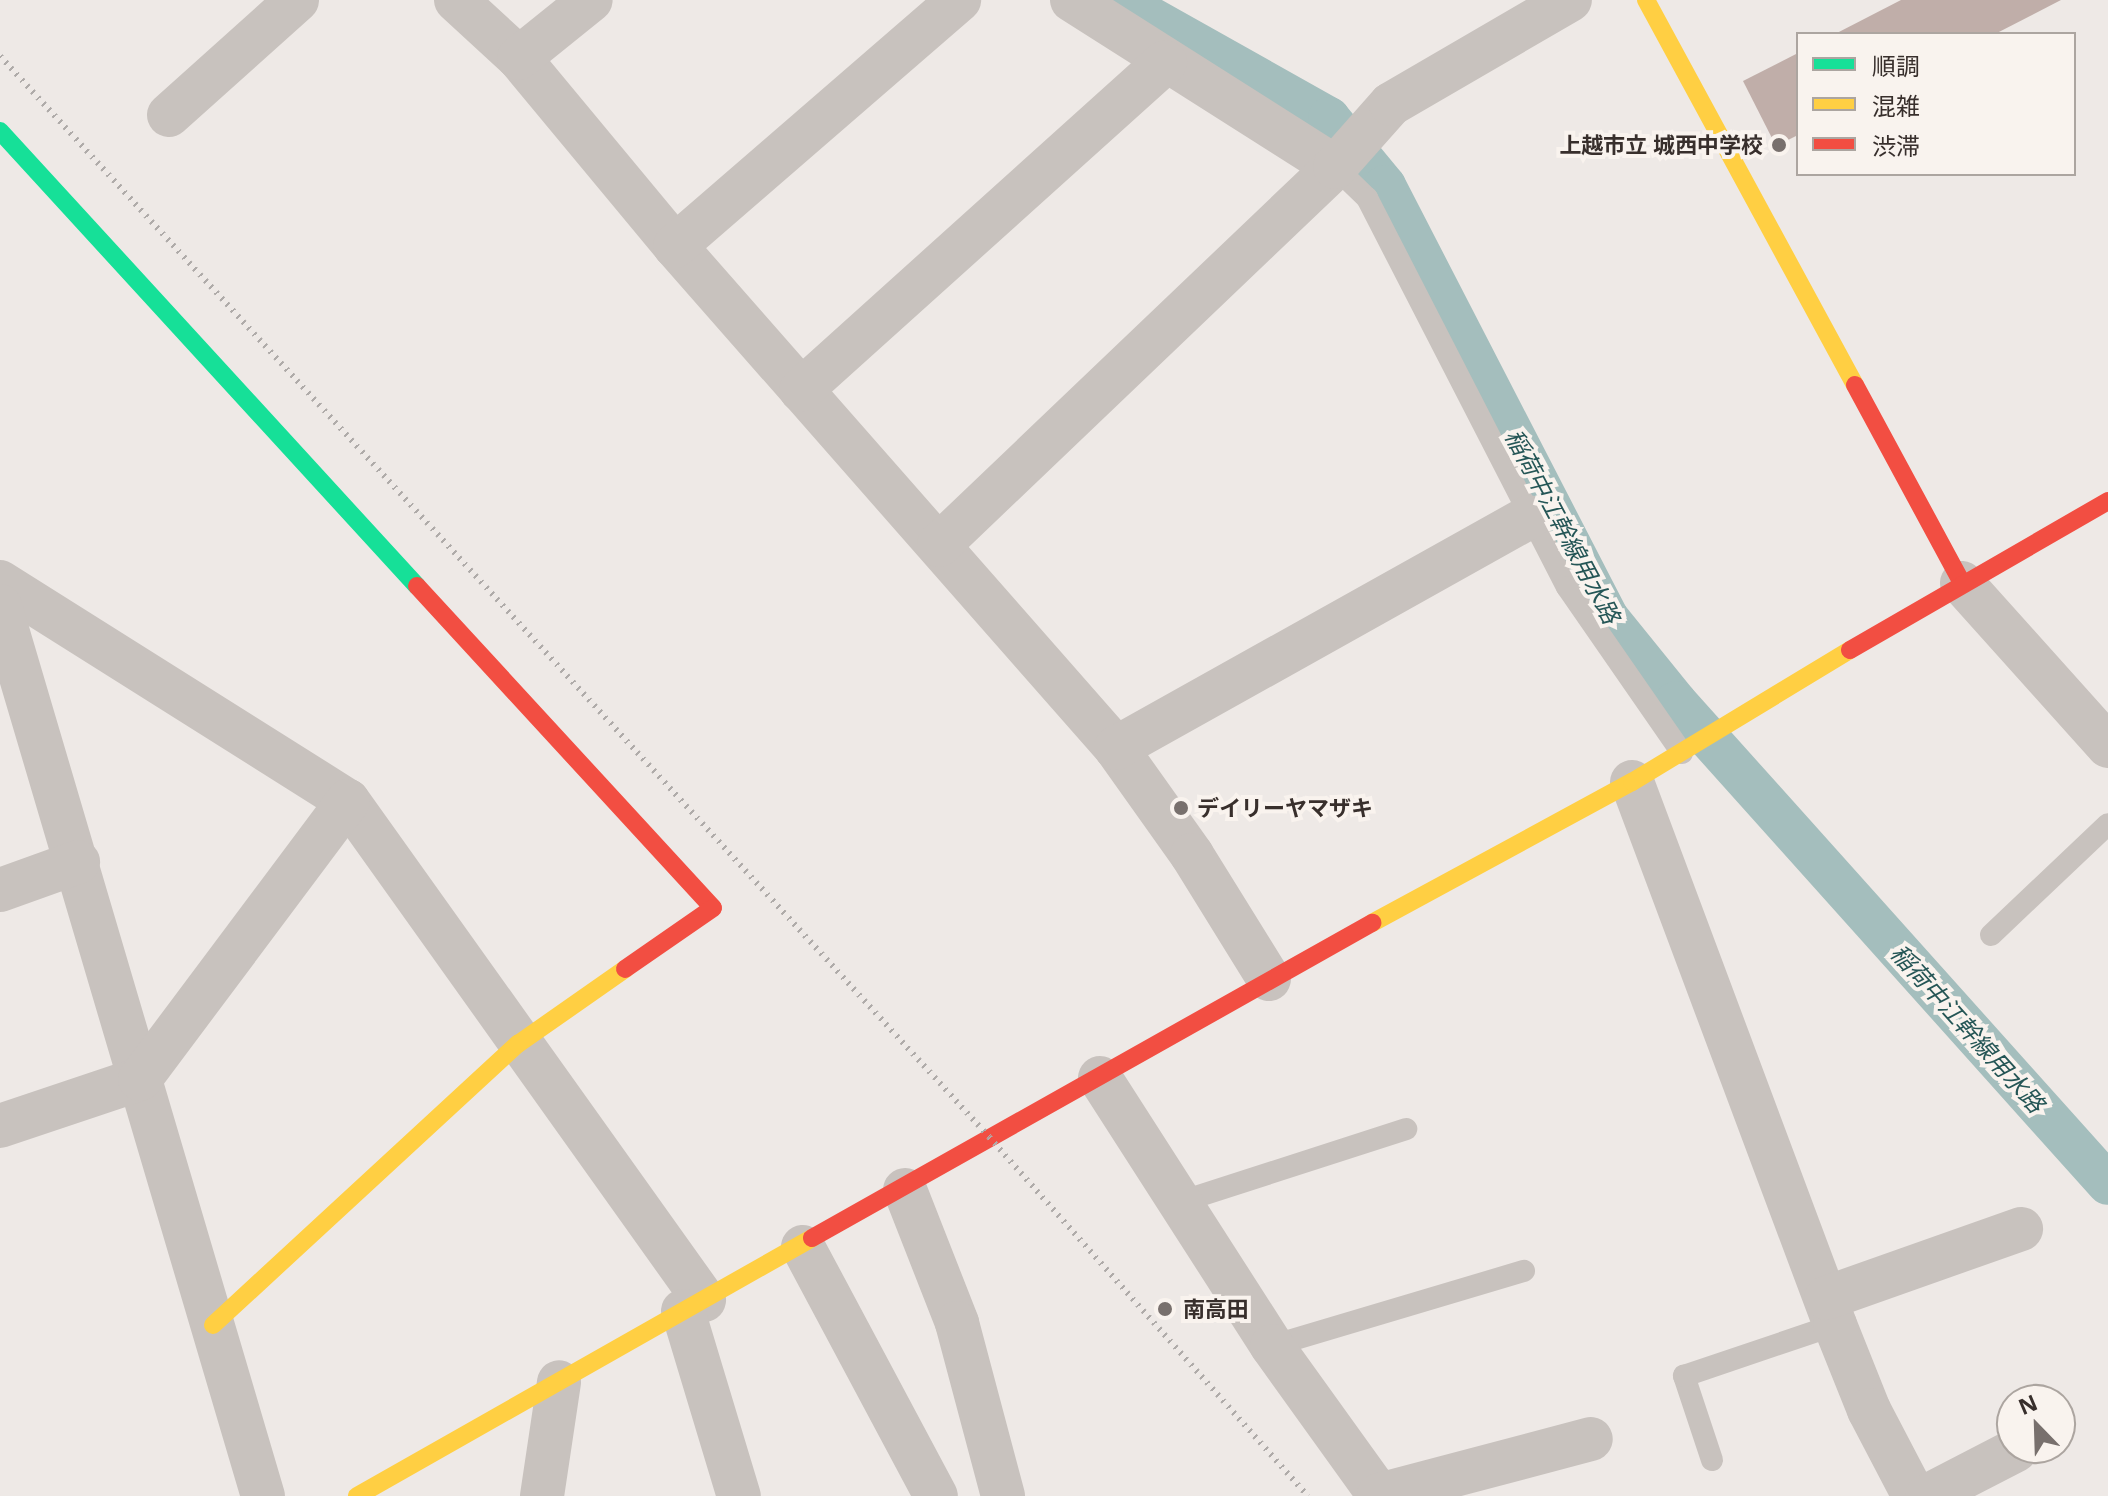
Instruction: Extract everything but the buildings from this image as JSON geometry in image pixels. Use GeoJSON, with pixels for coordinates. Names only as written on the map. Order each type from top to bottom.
{"type":"FeatureCollection","features":[{"type":"Feature","properties":{"kind":"street"},"geometry":{"type":"LineString","coordinates":[[169,115],[297,0]]}},
{"type":"Feature","properties":{"kind":"street"},"geometry":{"type":"LineString","coordinates":[[456,0],[519,58],[675,246],[1116,748],[1192,855],[1269,979]]}},
{"type":"Feature","properties":{"kind":"street"},"geometry":{"type":"LineString","coordinates":[[519,58],[591,0]]}},
{"type":"Feature","properties":{"kind":"street"},"geometry":{"type":"LineString","coordinates":[[675,246],[959,0]]}},
{"type":"Feature","properties":{"kind":"street"},"geometry":{"type":"LineString","coordinates":[[1072,0],[1165,62],[1335,167]]}},
{"type":"Feature","properties":{"kind":"street"},"geometry":{"type":"LineString","coordinates":[[939,545],[1335,167],[1391,104],[1570,0]]}},
{"type":"Feature","properties":{"kind":"street"},"geometry":{"type":"LineString","coordinates":[[1646,0],[1962,583],[2106,741]]}},
{"type":"Feature","properties":{"kind":"street"},"geometry":{"type":"LineString","coordinates":[[801,390],[1165,62]]}},
{"type":"Feature","properties":{"kind":"street"},"geometry":{"type":"LineString","coordinates":[[0,131],[713,908],[518,1044],[213,1325]]}},
{"type":"Feature","properties":{"kind":"street"},"geometry":{"type":"LineString","coordinates":[[357,1496],[905,1190],[1269,979],[1632,782],[1962,583],[2108,501]]}},
{"type":"Feature","properties":{"kind":"street"},"geometry":{"type":"LineString","coordinates":[[1116,748],[1529,517]]}},
{"type":"Feature","properties":{"kind":"street"},"geometry":{"type":"LineString","coordinates":[[0,582],[348,801],[518,1044],[693,1306],[739,1496]]}},
{"type":"Feature","properties":{"kind":"street"},"geometry":{"type":"LineString","coordinates":[[0,606],[263,1496]]}},
{"type":"Feature","properties":{"kind":"street"},"geometry":{"type":"LineString","coordinates":[[1632,782],[1830,1312],[1869,1410],[1914,1496]]}},
{"type":"Feature","properties":{"kind":"street"},"geometry":{"type":"LineString","coordinates":[[0,1126],[140,1079],[348,801]]}},
{"type":"Feature","properties":{"kind":"street"},"geometry":{"type":"LineString","coordinates":[[0,890],[78,862]]}},
{"type":"Feature","properties":{"kind":"street"},"geometry":{"type":"LineString","coordinates":[[1100,1078],[1177,1203],[1272,1346],[1379,1495],[1591,1439]]}},
{"type":"Feature","properties":{"kind":"street"},"geometry":{"type":"LineString","coordinates":[[905,1190],[957,1323],[1003,1496]]}},
{"type":"Feature","properties":{"kind":"street"},"geometry":{"type":"LineString","coordinates":[[1830,1312],[2021,1229]]}},
{"type":"Feature","properties":{"kind":"street"},"geometry":{"type":"LineString","coordinates":[[803,1247],[936,1496]]}},
{"type":"Feature","properties":{"kind":"street"},"geometry":{"type":"LineString","coordinates":[[542,1496],[559,1382]]}},
{"type":"Feature","properties":{"kind":"street"},"geometry":{"type":"LineString","coordinates":[[1927,1496],[1996,1460]]}},
{"type":"Feature","properties":{"kind":"lane"},"geometry":{"type":"LineString","coordinates":[[1335,167],[1367,198],[1567,587],[1682,753]]}},
{"type":"Feature","properties":{"kind":"lane"},"geometry":{"type":"LineString","coordinates":[[1991,935],[2108,824]]}},
{"type":"Feature","properties":{"kind":"lane"},"geometry":{"type":"LineString","coordinates":[[1177,1203],[1406,1129]]}},
{"type":"Feature","properties":{"kind":"lane"},"geometry":{"type":"LineString","coordinates":[[1272,1346],[1524,1271]]}},
{"type":"Feature","properties":{"kind":"lane"},"geometry":{"type":"LineString","coordinates":[[1712,1460],[1684,1376],[1830,1312]]}},
{"type":"Feature","properties":{"kind":"waterway","name":"稲荷中江幹線用水路"},"geometry":{"type":"LineString","coordinates":[[1119,0],[1329,118],[1385,186],[1608,618],[1676,702],[2108,1184]]}},
{"type":"Feature","properties":{"kind":"railway"},"geometry":{"type":"LineString","coordinates":[[0,56],[989,1137],[1308,1496]]}},
{"type":"Feature","properties":{"kind":"traffic: fast"},"geometry":{"type":"LineString","coordinates":[[0,131],[417,586]]}},
{"type":"Feature","properties":{"kind":"traffic: slow"},"geometry":{"type":"LineString","coordinates":[[1646,0],[1855,385]]}},
{"type":"Feature","properties":{"kind":"traffic: slow"},"geometry":{"type":"LineString","coordinates":[[1372,923],[1632,782],[1850,650]]}},
{"type":"Feature","properties":{"kind":"traffic: slow"},"geometry":{"type":"LineString","coordinates":[[213,1325],[518,1044],[625,969]]}},
{"type":"Feature","properties":{"kind":"traffic: slow"},"geometry":{"type":"LineString","coordinates":[[357,1496],[812,1238]]}},
{"type":"Feature","properties":{"kind":"traffic: jam"},"geometry":{"type":"LineString","coordinates":[[1855,385],[1962,583]]}},
{"type":"Feature","properties":{"kind":"traffic: jam"},"geometry":{"type":"LineString","coordinates":[[1850,650],[2108,501]]}},
{"type":"Feature","properties":{"kind":"traffic: jam"},"geometry":{"type":"LineString","coordinates":[[417,586],[713,908],[625,969]]}},
{"type":"Feature","properties":{"kind":"traffic: jam"},"geometry":{"type":"LineString","coordinates":[[812,1238],[1372,923]]}},
{"type":"Feature","properties":{"kind":"place","name":"上越市立 城西中学校"},"geometry":{"type":"Point","coordinates":[1779,145]}},
{"type":"Feature","properties":{"kind":"place","name":"デイリーヤマザキ"},"geometry":{"type":"Point","coordinates":[1181,808]}},
{"type":"Feature","properties":{"kind":"place","name":"南高田"},"geometry":{"type":"Point","coordinates":[1165,1309]}}]}
